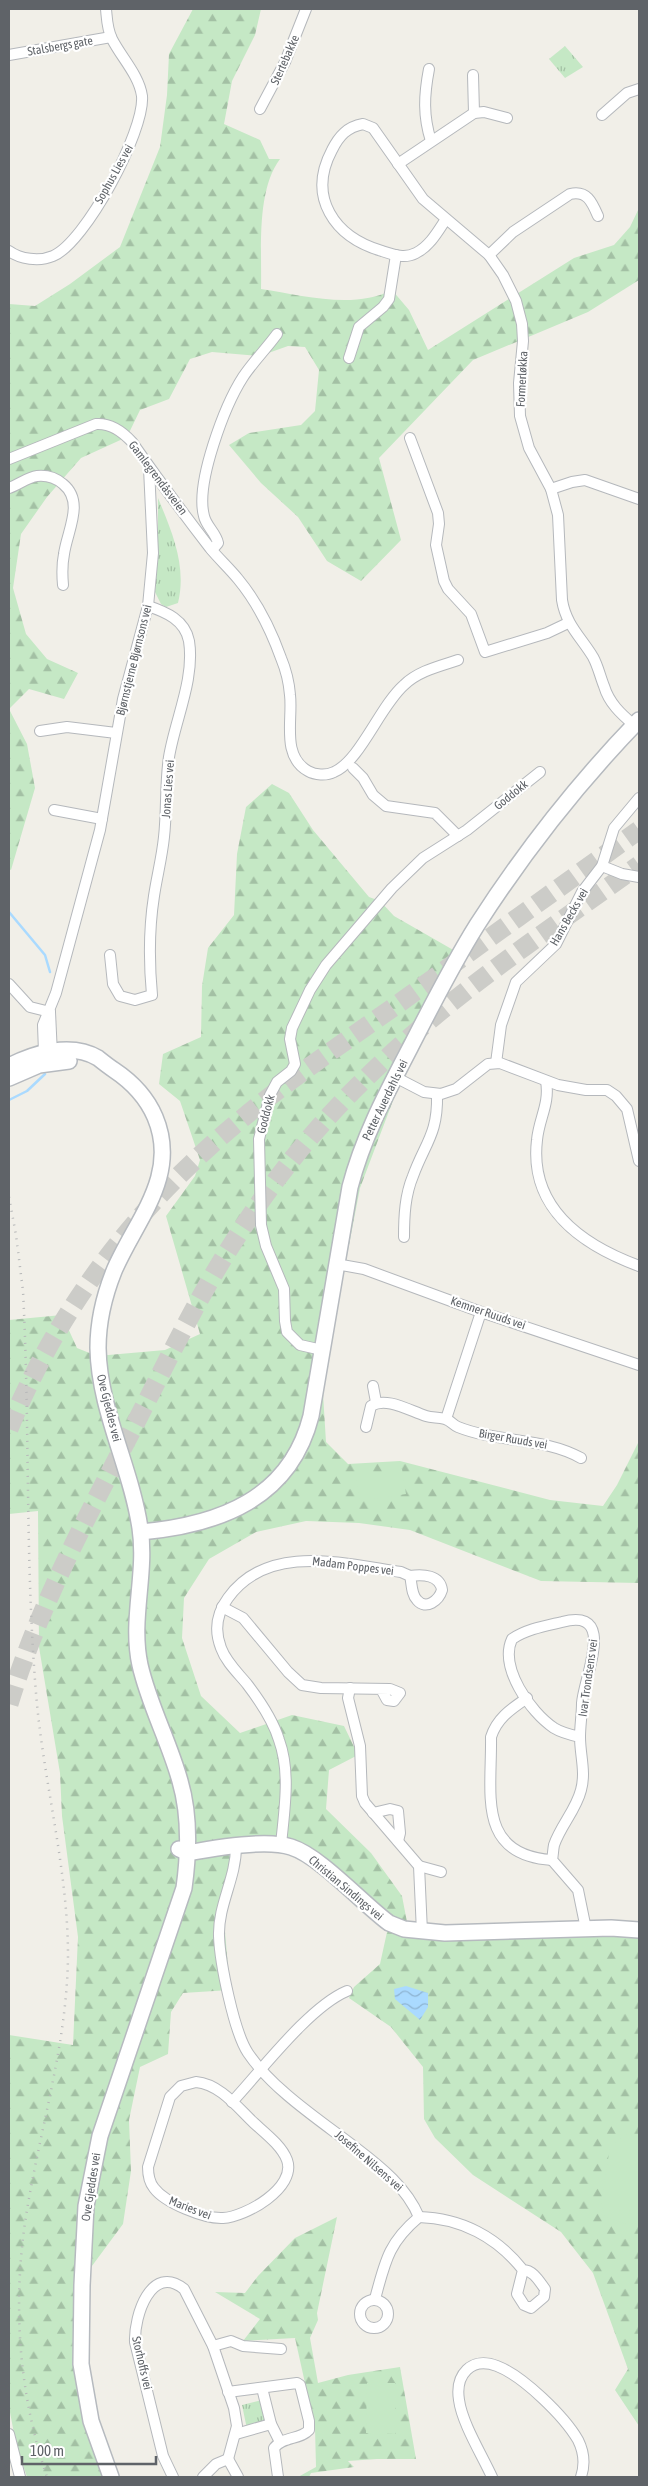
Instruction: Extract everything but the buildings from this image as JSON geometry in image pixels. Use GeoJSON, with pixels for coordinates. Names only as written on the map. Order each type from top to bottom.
{"type":"FeatureCollection","features":[{"type":"Feature","properties":{"kind":"street","name":"Sophus Lies vei"},"geometry":{"type":"LineString","coordinates":[[9,251],[18,257],[36,259],[53,256],[66,246],[84,226],[127,156],[135,134],[142,97],[136,79],[111,37],[106,9]]}},
{"type":"Feature","properties":{"kind":"street","name":"Stertebakke"},"geometry":{"type":"LineString","coordinates":[[260,110],[285,62],[306,9]]}},
{"type":"Feature","properties":{"kind":"street","name":"Stalsbergs gate"},"geometry":{"type":"LineString","coordinates":[[9,55],[111,37]]}},
{"type":"Feature","properties":{"kind":"street"},"geometry":{"type":"LineString","coordinates":[[429,69],[424,108],[431,141]]}},
{"type":"Feature","properties":{"kind":"street"},"geometry":{"type":"LineString","coordinates":[[473,75],[474,113]]}},
{"type":"Feature","properties":{"kind":"street"},"geometry":{"type":"LineString","coordinates":[[602,114],[627,93],[639,89]]}},
{"type":"Feature","properties":{"kind":"street"},"geometry":{"type":"LineString","coordinates":[[398,164],[474,113],[484,112],[507,118]]}},
{"type":"Feature","properties":{"kind":"street","name":"Formerløkka"},"geometry":{"type":"LineString","coordinates":[[396,255],[359,243],[345,233],[331,216],[323,192],[322,174],[335,143],[348,130],[363,124],[373,128],[423,199],[489,255],[511,289],[519,311],[523,342],[519,390],[520,416],[530,448],[550,489],[558,515],[562,600],[568,623],[596,662],[610,699],[618,711],[637,723]]}},
{"type":"Feature","properties":{"kind":"street"},"geometry":{"type":"LineString","coordinates":[[489,255],[514,232],[570,194],[578,192],[588,197],[598,216]]}},
{"type":"Feature","properties":{"kind":"street"},"geometry":{"type":"LineString","coordinates":[[349,358],[359,327],[383,307],[389,299],[396,255],[406,256],[423,249],[446,219]]}},
{"type":"Feature","properties":{"kind":"street","name":"Gamlegrendåsveien"},"geometry":{"type":"LineString","coordinates":[[212,550],[218,543],[204,516],[202,499],[203,483],[210,459],[234,393],[276,334]]}},
{"type":"Feature","properties":{"kind":"street","name":"Gamlegrendåsveien"},"geometry":{"type":"LineString","coordinates":[[9,459],[96,424],[104,424],[123,432],[252,600],[278,648],[287,675],[290,697],[290,743],[294,757],[302,768],[312,773],[326,774],[334,772],[347,763],[392,697],[404,684],[433,668],[458,660]]}},
{"type":"Feature","properties":{"kind":"street"},"geometry":{"type":"LineString","coordinates":[[410,438],[438,512],[439,524],[436,545],[444,581],[448,589],[471,614],[485,652],[547,632],[568,623]]}},
{"type":"Feature","properties":{"kind":"street","name":"Bjørnstjerne Bjørnsons vei"},"geometry":{"type":"LineString","coordinates":[[49,1055],[43,1025],[50,1012],[102,819],[116,733],[148,606],[153,553],[149,467]]}},
{"type":"Feature","properties":{"kind":"street"},"geometry":{"type":"LineString","coordinates":[[9,488],[36,476],[56,479],[67,487],[75,506],[64,555],[63,585]]}},
{"type":"Feature","properties":{"kind":"street"},"geometry":{"type":"LineString","coordinates":[[550,489],[585,480],[639,499]]}},
{"type":"Feature","properties":{"kind":"street","name":"Jonas Lies vei"},"geometry":{"type":"LineString","coordinates":[[110,955],[113,984],[120,996],[136,1000],[152,995],[150,973],[152,925],[164,837],[169,759],[187,679],[190,655],[189,641],[181,625],[165,612],[148,606]]}},
{"type":"Feature","properties":{"kind":"street","name":"Petter Auerdahls vei"},"geometry":{"type":"LineString","coordinates":[[141,1532],[173,1528],[226,1513],[248,1503],[275,1482],[289,1466],[306,1436],[312,1416],[336,1264],[358,1158],[374,1118],[451,969],[488,908],[574,793],[637,723]]}},
{"type":"Feature","properties":{"kind":"street","name":"Bjørnstjerne Bjørnsons vei"},"geometry":{"type":"LineString","coordinates":[[40,731],[73,728],[116,733]]}},
{"type":"Feature","properties":{"kind":"street"},"geometry":{"type":"LineString","coordinates":[[353,768],[363,778],[373,795],[386,806],[435,812],[458,836]]}},
{"type":"Feature","properties":{"kind":"street","name":"Goddokk"},"geometry":{"type":"LineString","coordinates":[[322,1350],[300,1345],[287,1332],[284,1289],[263,1232],[258,1154],[261,1132],[270,1095],[277,1082],[294,1067],[295,1059],[290,1039],[292,1028],[310,990],[326,965],[392,888],[423,858],[458,836],[540,772]]}},
{"type":"Feature","properties":{"kind":"street","name":"Hans Becks vei"},"geometry":{"type":"LineString","coordinates":[[496,1063],[501,1025],[516,982],[556,944],[582,892],[602,866],[614,828],[639,798]]}},
{"type":"Feature","properties":{"kind":"street"},"geometry":{"type":"LineString","coordinates":[[54,810],[102,819]]}},
{"type":"Feature","properties":{"kind":"street"},"geometry":{"type":"LineString","coordinates":[[602,866],[622,874],[639,877]]}},
{"type":"Feature","properties":{"kind":"street"},"geometry":{"type":"LineString","coordinates":[[9,984],[30,1007],[50,1012]]}},
{"type":"Feature","properties":{"kind":"street","name":"Ove Gjeddes vei"},"geometry":{"type":"LineString","coordinates":[[9,1078],[49,1055]]}},
{"type":"Feature","properties":{"kind":"street","name":"Ove Gjeddes vei"},"geometry":{"type":"LineString","coordinates":[[9,1066],[49,1055],[114,1070],[136,1087],[150,1106],[159,1127],[162,1152],[157,1189],[114,1270],[104,1299],[99,1329],[98,1364],[103,1394],[130,1482],[141,1532],[136,1628],[138,1655],[144,1682],[164,1739],[185,1849],[177,1905],[162,1957],[100,2136],[86,2206],[80,2329],[82,2373],[90,2421],[111,2477]]}},
{"type":"Feature","properties":{"kind":"street"},"geometry":{"type":"LineString","coordinates":[[395,1077],[424,1092],[436,1095],[456,1089],[483,1067],[496,1063],[506,1064],[558,1085],[586,1090],[607,1090],[623,1102],[630,1117],[639,1161]]}},
{"type":"Feature","properties":{"kind":"street"},"geometry":{"type":"LineString","coordinates":[[546,1081],[548,1101],[540,1123],[536,1155],[538,1178],[546,1198],[557,1214],[584,1238],[639,1266]]}},
{"type":"Feature","properties":{"kind":"street"},"geometry":{"type":"LineString","coordinates":[[404,1237],[406,1198],[413,1175],[433,1130],[437,1114],[436,1095]]}},
{"type":"Feature","properties":{"kind":"street","name":"Kemner Ruuds vei"},"geometry":{"type":"LineString","coordinates":[[336,1264],[364,1268],[481,1312],[639,1365]]}},
{"type":"Feature","properties":{"kind":"street"},"geometry":{"type":"LineString","coordinates":[[446,1419],[481,1312]]}},
{"type":"Feature","properties":{"kind":"street"},"geometry":{"type":"LineString","coordinates":[[366,1427],[368,1412],[376,1402],[373,1386]]}},
{"type":"Feature","properties":{"kind":"street","name":"Birger Ruuds vei"},"geometry":{"type":"LineString","coordinates":[[376,1402],[386,1403],[427,1417],[446,1419],[456,1426],[480,1434],[550,1445],[564,1449],[581,1458]]}},
{"type":"Feature","properties":{"kind":"street","name":"Madam Poppes vei"},"geometry":{"type":"LineString","coordinates":[[281,1845],[285,1798],[284,1755],[267,1713],[221,1649],[217,1629],[222,1607],[233,1591],[246,1579],[266,1568],[294,1561],[319,1561],[401,1572],[410,1576]]}},
{"type":"Feature","properties":{"kind":"street"},"geometry":{"type":"LineString","coordinates":[[222,1607],[243,1618],[288,1672],[302,1685],[321,1688],[380,1689]]}},
{"type":"Feature","properties":{"kind":"street","name":"Ivar Trondsens vei"},"geometry":{"type":"LineString","coordinates":[[552,1860],[554,1844],[578,1801],[582,1790],[583,1771],[580,1737],[582,1699],[595,1639],[594,1631],[586,1622],[567,1620],[534,1629],[512,1639],[507,1656],[510,1669],[527,1698],[554,1728],[580,1737]]}},
{"type":"Feature","properties":{"kind":"street"},"geometry":{"type":"LineString","coordinates":[[350,1688],[348,1698],[360,1746],[362,1796],[373,1814],[418,1866],[422,1932]]}},
{"type":"Feature","properties":{"kind":"street"},"geometry":{"type":"LineString","coordinates":[[527,1698],[502,1717],[493,1731],[490,1771],[492,1820],[504,1841],[512,1849],[524,1856],[552,1860],[578,1890],[586,1929]]}},
{"type":"Feature","properties":{"kind":"street"},"geometry":{"type":"LineString","coordinates":[[373,1814],[390,1809],[398,1811],[400,1833],[398,1841]]}},
{"type":"Feature","properties":{"kind":"street","name":"Christian Sindings vei"},"geometry":{"type":"LineString","coordinates":[[185,1849],[281,1845],[307,1855],[389,1923],[404,1929],[422,1932],[639,1930]]}},
{"type":"Feature","properties":{"kind":"street","name":"Josefine Nilsens vei"},"geometry":{"type":"LineString","coordinates":[[236,1847],[234,1869],[221,1912],[219,1936],[229,1990],[242,2043],[261,2069],[397,2184],[407,2194],[419,2218]]}},
{"type":"Feature","properties":{"kind":"street"},"geometry":{"type":"LineString","coordinates":[[418,1866],[441,1872]]}},
{"type":"Feature","properties":{"kind":"street"},"geometry":{"type":"LineString","coordinates":[[232,2102],[261,2069],[323,2006],[347,1992]]}},
{"type":"Feature","properties":{"kind":"street","name":"Maries vei"},"geometry":{"type":"LineString","coordinates":[[203,2083],[232,2102],[284,2154],[289,2169],[279,2189],[252,2208],[224,2218],[205,2216],[161,2196],[150,2184],[148,2167],[162,2127],[167,2105],[175,2090],[188,2084],[203,2083]]}},
{"type":"Feature","properties":{"kind":"street"},"geometry":{"type":"LineString","coordinates":[[375,2299],[386,2258],[394,2242],[419,2218],[457,2222],[474,2229],[505,2251],[523,2270]]}},
{"type":"Feature","properties":{"kind":"street","name":"Storhoffs vei"},"geometry":{"type":"LineString","coordinates":[[173,2477],[164,2456],[135,2342],[134,2328],[139,2308],[156,2286],[169,2282],[177,2283],[184,2289],[192,2301],[213,2346],[237,2426],[228,2460]]}},
{"type":"Feature","properties":{"kind":"street"},"geometry":{"type":"LineString","coordinates":[[213,2346],[231,2341],[243,2346],[281,2349]]}},
{"type":"Feature","properties":{"kind":"street"},"geometry":{"type":"LineString","coordinates":[[492,2477],[466,2422],[458,2394],[459,2380],[462,2375],[471,2367],[480,2364],[496,2366],[515,2376],[541,2398],[569,2428],[578,2440],[583,2457],[581,2477]]}},
{"type":"Feature","properties":{"kind":"street"},"geometry":{"type":"LineString","coordinates":[[228,2392],[297,2383],[301,2387],[309,2421],[309,2430],[306,2433],[280,2442],[273,2450],[278,2477]]}},
{"type":"Feature","properties":{"kind":"street"},"geometry":{"type":"LineString","coordinates":[[262,2388],[271,2424],[280,2442]]}},
{"type":"Feature","properties":{"kind":"street"},"geometry":{"type":"LineString","coordinates":[[236,2434],[271,2424]]}},
{"type":"Feature","properties":{"kind":"street"},"geometry":{"type":"LineString","coordinates":[[9,2434],[20,2477]]}},
{"type":"Feature","properties":{"kind":"street"},"geometry":{"type":"LineString","coordinates":[[203,2477],[216,2464],[228,2460],[238,2477]]}},
{"type":"Feature","properties":{"kind":"green space"},"geometry":{"type":"Polygon","coordinates":[[[193,9],[261,9],[255,35],[232,81],[224,124],[260,140],[269,159],[280,159],[272,172],[264,204],[261,239],[261,289],[344,300],[377,296],[392,290],[409,310],[428,350],[574,258],[614,245],[630,227],[639,208],[639,280],[588,312],[473,360],[379,458],[401,540],[361,581],[327,561],[298,517],[261,483],[229,445],[249,433],[301,425],[315,411],[319,370],[305,347],[288,346],[260,356],[212,352],[190,359],[169,399],[140,410],[127,437],[81,458],[47,497],[21,534],[13,588],[26,634],[47,659],[78,673],[64,699],[29,689],[9,709],[9,304],[35,306],[70,284],[120,247],[160,147],[167,95],[169,54],[193,9]]]}},
{"type":"Feature","properties":{"kind":"green space"},"geometry":{"type":"Polygon","coordinates":[[[565,46],[583,67],[565,78],[549,59],[565,46]]]}},
{"type":"Feature","properties":{"kind":"green space"},"geometry":{"type":"Polygon","coordinates":[[[158,498],[177,549],[181,576],[178,603],[166,607],[161,604],[155,592],[158,547],[158,498]]]}},
{"type":"Feature","properties":{"kind":"green space"},"geometry":{"type":"Polygon","coordinates":[[[9,709],[27,744],[35,788],[11,870],[9,869],[9,709]]]}},
{"type":"Feature","properties":{"kind":"green space"},"geometry":{"type":"Polygon","coordinates":[[[272,784],[289,793],[313,830],[369,897],[380,901],[394,916],[462,955],[414,1045],[360,1188],[330,1343],[323,1394],[326,1442],[348,1464],[400,1461],[550,1500],[603,1506],[617,1485],[639,1441],[639,1583],[541,1581],[410,1530],[359,1523],[306,1521],[256,1532],[209,1559],[184,1598],[182,1638],[201,1696],[240,1733],[292,1715],[344,1726],[358,1755],[329,1770],[326,1809],[371,1853],[402,1896],[407,1922],[502,1933],[554,1922],[639,1931],[639,2426],[615,2390],[628,2369],[593,2273],[561,2232],[473,2175],[435,2138],[424,2119],[423,2067],[391,2027],[349,1998],[354,1987],[380,1964],[389,1923],[303,1860],[278,1848],[236,1849],[224,1920],[230,1990],[183,1993],[171,2012],[168,2054],[140,2067],[129,2120],[131,2171],[123,2224],[89,2270],[84,2323],[95,2425],[115,2477],[27,2477],[16,2444],[9,2407],[9,2035],[73,2045],[78,1937],[62,1816],[60,1773],[39,1647],[38,1511],[9,1514],[9,1320],[62,1315],[77,1348],[97,1356],[165,1350],[200,1334],[166,1216],[195,1176],[200,1160],[180,1101],[159,1084],[163,1054],[201,1037],[202,986],[208,948],[234,915],[237,854],[246,807],[272,784]]]}},
{"type":"Feature","properties":{"kind":"green space"},"geometry":{"type":"Polygon","coordinates":[[[402,1469],[406,1494],[360,1501],[356,1477],[402,1469]]]}},
{"type":"Feature","properties":{"kind":"green space"},"geometry":{"type":"Polygon","coordinates":[[[626,2134],[639,2138],[639,2224],[623,2223],[605,2217],[601,2203],[610,2147],[626,2134]]]}},
{"type":"Feature","properties":{"kind":"green space"},"geometry":{"type":"Polygon","coordinates":[[[337,2217],[317,2313],[318,2320],[310,2338],[318,2383],[348,2375],[400,2367],[416,2459],[348,2461],[354,2467],[311,2473],[309,2477],[298,2477],[316,2467],[315,2428],[295,2338],[243,2341],[260,2319],[215,2292],[245,2293],[258,2276],[295,2238],[337,2217]]]}},
{"type":"Feature","properties":{"kind":"green space"},"geometry":{"type":"Polygon","coordinates":[[[367,2383],[395,2383],[395,2434],[366,2433],[367,2383]]]}},
{"type":"Feature","properties":{"kind":"green space"},"geometry":{"type":"Polygon","coordinates":[[[262,2400],[269,2423],[247,2429],[242,2405],[262,2400]]]}},
{"type":"Feature","properties":{"kind":"water"},"geometry":{"type":"Polygon","coordinates":[[[406,1986],[428,1993],[428,2007],[420,2020],[395,1999],[394,1989],[406,1986]]]}},
{"type":"Feature","properties":{"kind":"waterway"},"geometry":{"type":"LineString","coordinates":[[9,912],[45,955],[50,972]]}},
{"type":"Feature","properties":{"kind":"waterway"},"geometry":{"type":"LineString","coordinates":[[9,1100],[27,1091],[45,1074]]}},
{"type":"Feature","properties":{"kind":"tunnel"},"geometry":{"type":"LineString","coordinates":[[9,1429],[26,1389],[46,1351],[92,1278],[146,1210],[207,1149],[229,1129],[300,1074],[639,830]]}},
{"type":"Feature","properties":{"kind":"tunnel"},"geometry":{"type":"LineString","coordinates":[[9,1704],[48,1600],[96,1500],[202,1294],[244,1226],[276,1180],[310,1137],[347,1096],[398,1047],[499,966],[639,865]]}},
{"type":"Feature","properties":{"kind":"railway"},"geometry":{"type":"LineString","coordinates":[[9,1197],[23,1291],[30,1593],[36,1693],[39,1726],[60,1857],[67,1923],[68,1956],[63,2020],[27,2210],[20,2278],[20,2345],[24,2378],[37,2445],[47,2477]]}}]}
